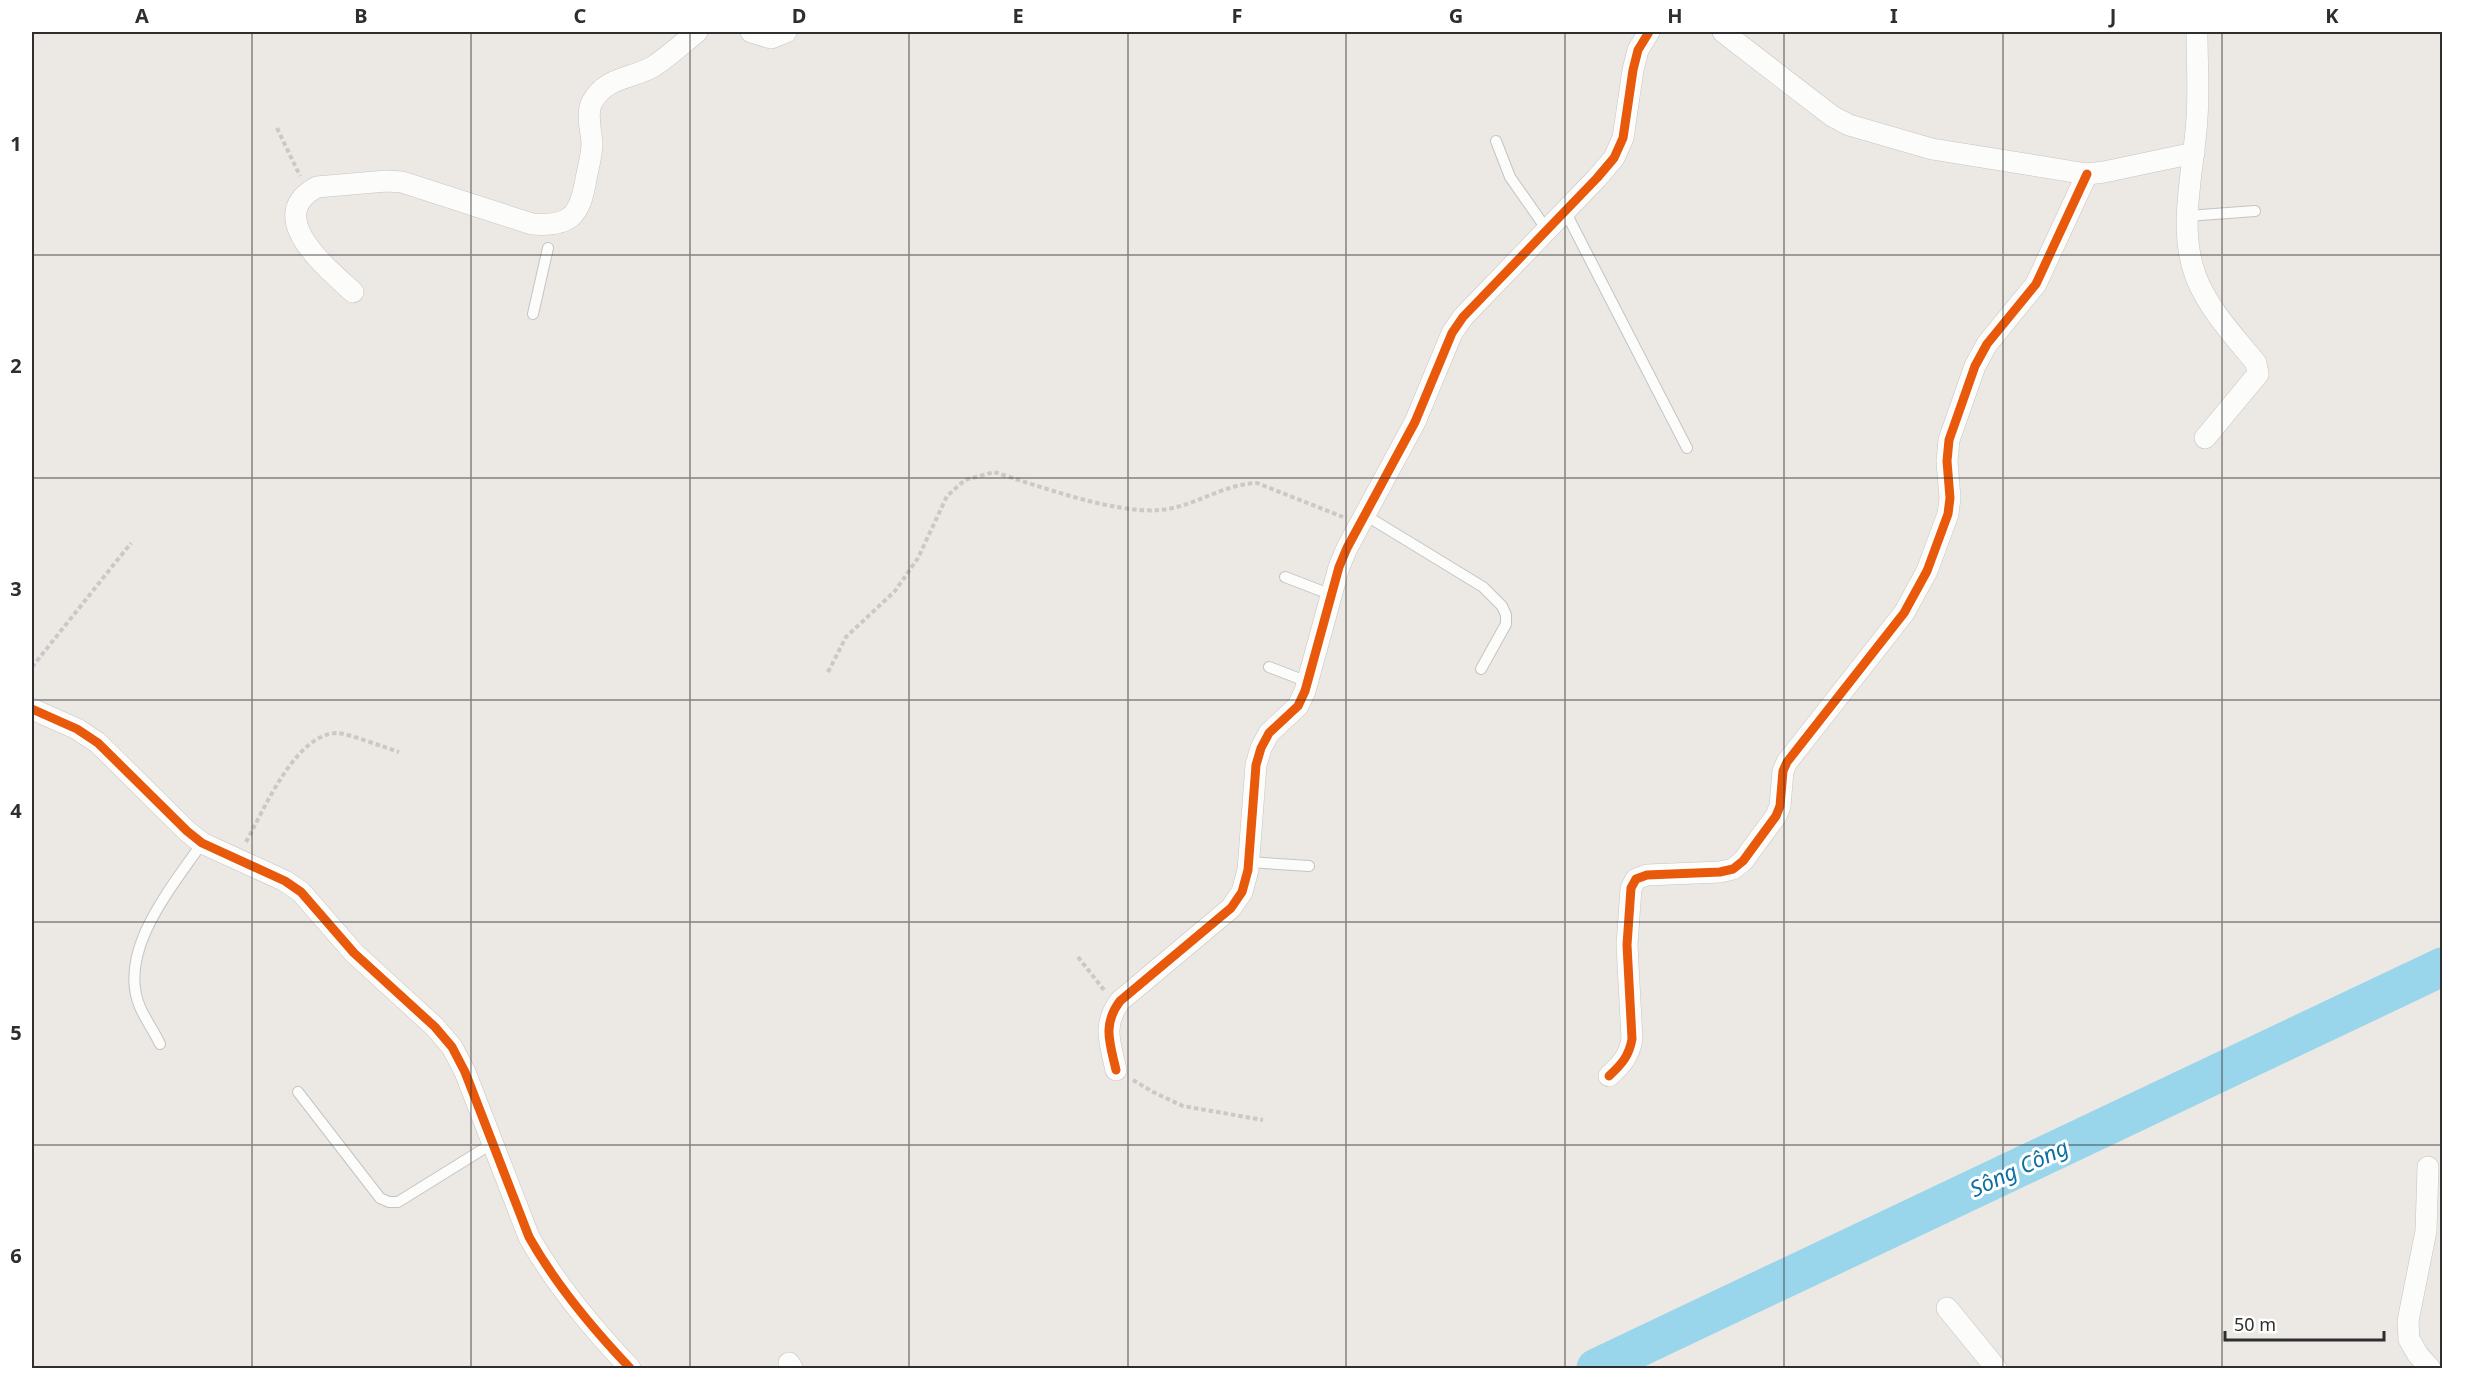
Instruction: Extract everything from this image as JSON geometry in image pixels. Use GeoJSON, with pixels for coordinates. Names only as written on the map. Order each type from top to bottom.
{"type":"FeatureCollection","features":[{"type":"Feature","properties":{"kind":"street"},"geometry":{"type":"LineString","coordinates":[[353,292],[303,242],[296,214],[300,201],[308,191],[317,187],[386,181],[402,182],[550,228],[564,222],[577,212],[583,200],[592,148],[589,114],[592,102],[607,85],[616,79],[654,66],[697,32]]}},
{"type":"Feature","properties":{"kind":"street"},"geometry":{"type":"LineString","coordinates":[[751,32],[771,38],[786,32]]}},
{"type":"Feature","properties":{"kind":"street"},"geometry":{"type":"LineString","coordinates":[[1116,1070],[1108,1031],[1110,1014],[1116,1006],[1231,908],[1242,892],[1248,862],[1256,765],[1261,748],[1269,733],[1298,706],[1308,682],[1339,567],[1415,422],[1452,333],[1463,317],[1614,158],[1623,138],[1638,50],[1649,32]]}},
{"type":"Feature","properties":{"kind":"street"},"geometry":{"type":"LineString","coordinates":[[1723,32],[1832,116],[1849,125],[1932,148],[2087,174],[2194,153]]}},
{"type":"Feature","properties":{"kind":"street"},"geometry":{"type":"LineString","coordinates":[[2197,32],[2197,116],[2187,216],[2189,245],[2195,275],[2207,301],[2258,368],[2258,374],[2205,438]]}},
{"type":"Feature","properties":{"kind":"street"},"geometry":{"type":"LineString","coordinates":[[1609,1076],[1622,1064],[1629,1053],[1632,1039],[1627,945],[1631,888],[1636,879],[1647,875],[1720,872],[1733,869],[1743,861],[1776,816],[1783,795],[1783,771],[1786,762],[1904,613],[1922,582],[1948,514],[1949,440],[1976,366],[1987,344],[2036,284],[2087,174]]}},
{"type":"Feature","properties":{"kind":"street"},"geometry":{"type":"LineString","coordinates":[[32,709],[77,729],[98,743],[202,843],[285,881],[302,892],[354,953],[435,1027],[452,1047],[465,1072],[530,1237],[540,1256],[597,1334],[630,1368]]}},
{"type":"Feature","properties":{"kind":"street"},"geometry":{"type":"LineString","coordinates":[[2427,1167],[2426,1231],[2408,1322],[2409,1339],[2418,1355],[2430,1368]]}},
{"type":"Feature","properties":{"kind":"street"},"geometry":{"type":"LineString","coordinates":[[1947,1308],[1996,1368]]}},
{"type":"Feature","properties":{"kind":"lane"},"geometry":{"type":"LineString","coordinates":[[1496,141],[1510,177],[1547,230]]}},
{"type":"Feature","properties":{"kind":"lane"},"geometry":{"type":"LineString","coordinates":[[1565,211],[1687,448]]}},
{"type":"Feature","properties":{"kind":"lane"},"geometry":{"type":"LineString","coordinates":[[2187,216],[2255,211]]}},
{"type":"Feature","properties":{"kind":"lane"},"geometry":{"type":"LineString","coordinates":[[533,314],[548,248]]}},
{"type":"Feature","properties":{"kind":"lane"},"geometry":{"type":"LineString","coordinates":[[1362,520],[1483,587],[1502,606],[1506,615],[1506,624],[1481,669]]}},
{"type":"Feature","properties":{"kind":"lane"},"geometry":{"type":"LineString","coordinates":[[1285,577],[1332,595]]}},
{"type":"Feature","properties":{"kind":"lane"},"geometry":{"type":"LineString","coordinates":[[1269,667],[1308,682]]}},
{"type":"Feature","properties":{"kind":"lane"},"geometry":{"type":"LineString","coordinates":[[160,1044],[139,1005],[136,987],[136,959],[143,935],[153,916],[202,843]]}},
{"type":"Feature","properties":{"kind":"lane"},"geometry":{"type":"LineString","coordinates":[[1248,862],[1309,866]]}},
{"type":"Feature","properties":{"kind":"lane"},"geometry":{"type":"LineString","coordinates":[[298,1092],[380,1198],[389,1202],[398,1202],[493,1143]]}},
{"type":"Feature","properties":{"kind":"path"},"geometry":{"type":"LineString","coordinates":[[277,128],[308,191]]}},
{"type":"Feature","properties":{"kind":"path"},"geometry":{"type":"LineString","coordinates":[[828,672],[846,637],[895,591],[918,558],[947,496],[965,480],[978,475],[994,472],[1134,511],[1183,506],[1242,483],[1257,483],[1362,520]]}},
{"type":"Feature","properties":{"kind":"path"},"geometry":{"type":"LineString","coordinates":[[32,667],[131,543]]}},
{"type":"Feature","properties":{"kind":"path"},"geometry":{"type":"LineString","coordinates":[[236,859],[295,756],[317,739],[337,733],[399,752]]}},
{"type":"Feature","properties":{"kind":"path"},"geometry":{"type":"LineString","coordinates":[[1078,957],[1116,1006]]}},
{"type":"Feature","properties":{"kind":"path"},"geometry":{"type":"LineString","coordinates":[[1116,1070],[1153,1092],[1183,1106],[1263,1120]]}},
{"type":"Feature","properties":{"kind":"waterway","name":"Sông Công"},"geometry":{"type":"LineString","coordinates":[[1596,1368],[2442,967]]}},
{"type":"Feature","properties":{"kind":"cycle path"},"geometry":{"type":"LineString","coordinates":[[1116,1070],[1109,1026],[1114,1010],[1120,1001],[1231,908],[1242,892],[1248,870],[1256,765],[1261,748],[1269,733],[1298,706],[1305,691],[1339,567],[1415,422],[1452,333],[1463,317],[1614,158],[1623,138],[1638,50],[1649,32]]}},
{"type":"Feature","properties":{"kind":"cycle path"},"geometry":{"type":"LineString","coordinates":[[1609,1076],[1624,1059],[1632,1039],[1627,945],[1631,888],[1636,879],[1647,875],[1720,872],[1733,869],[1743,861],[1776,816],[1780,806],[1783,771],[1787,762],[1904,613],[1927,571],[1948,514],[1949,440],[1975,366],[1987,344],[2036,284],[2087,174]]}},
{"type":"Feature","properties":{"kind":"cycle path"},"geometry":{"type":"LineString","coordinates":[[32,709],[77,729],[98,743],[202,843],[285,881],[301,892],[354,953],[435,1027],[452,1047],[465,1072],[529,1237],[576,1306],[630,1368]]}}]}
